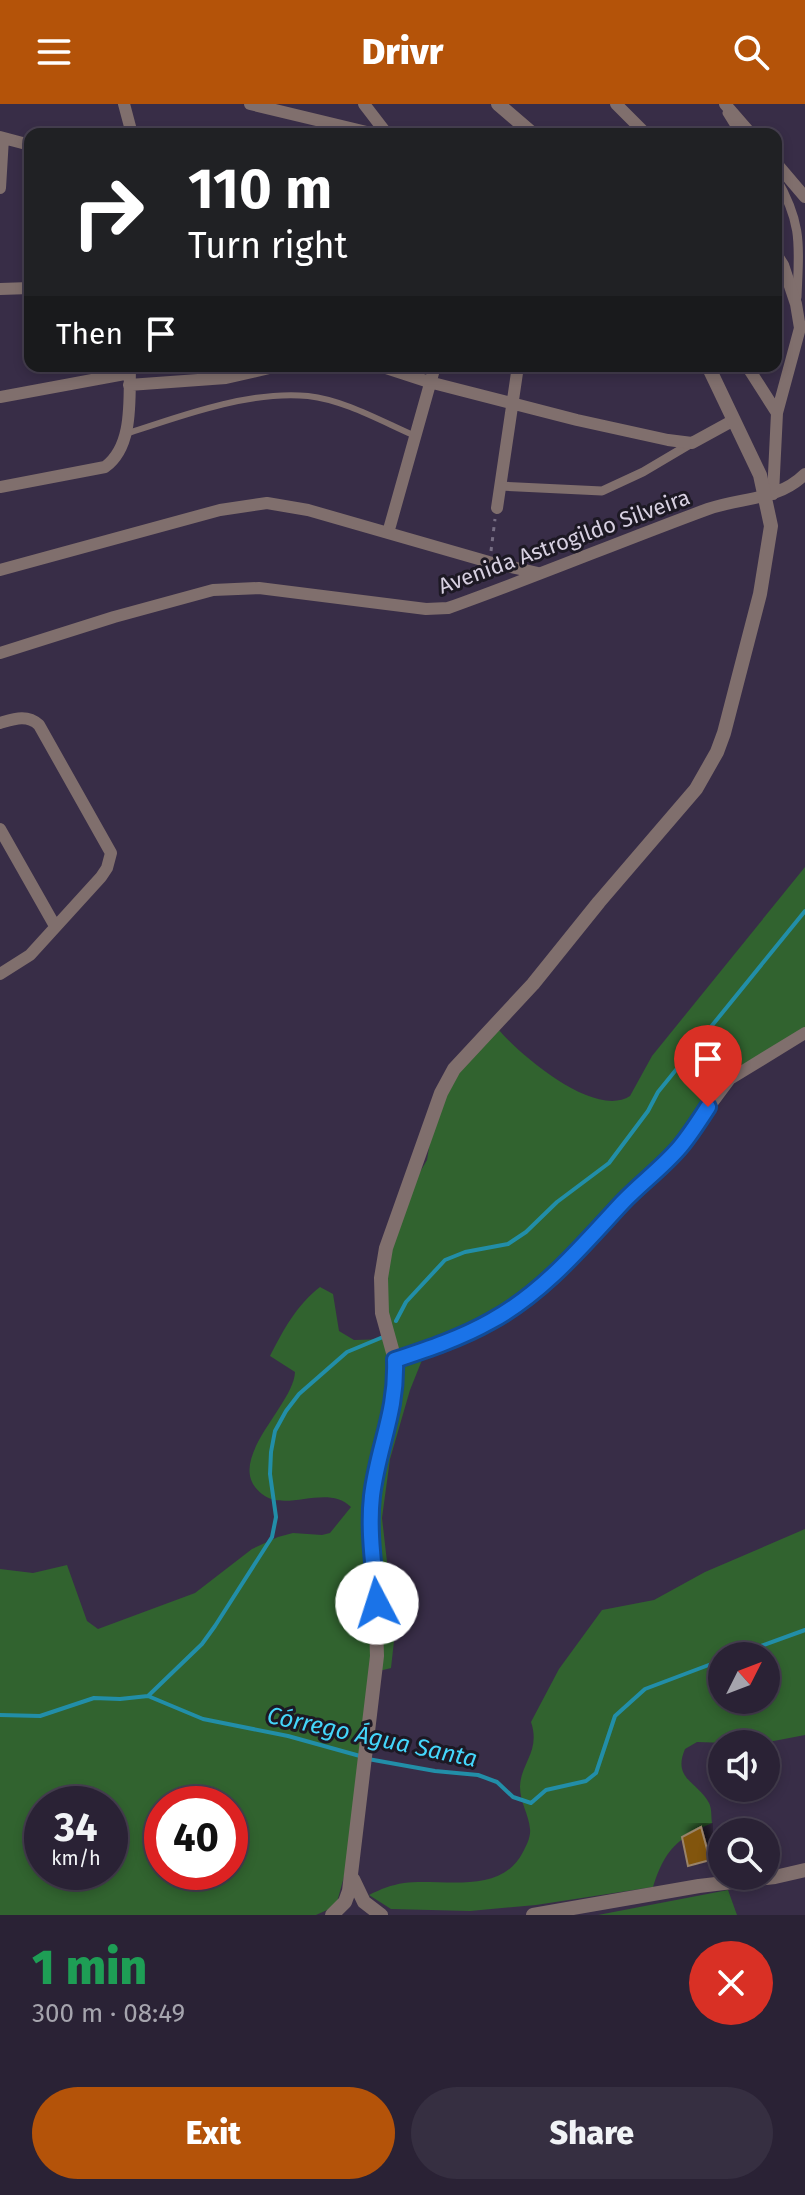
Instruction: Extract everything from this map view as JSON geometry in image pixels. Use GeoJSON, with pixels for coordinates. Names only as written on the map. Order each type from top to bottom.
{"type":"FeatureCollection","features":[{"type":"Feature","properties":{"kind":"street"},"geometry":{"type":"LineString","coordinates":[[124,104],[130,128]]}},
{"type":"Feature","properties":{"kind":"street"},"geometry":{"type":"LineString","coordinates":[[250,104],[350,128]]}},
{"type":"Feature","properties":{"kind":"street"},"geometry":{"type":"LineString","coordinates":[[364,104],[382,128]]}},
{"type":"Feature","properties":{"kind":"street"},"geometry":{"type":"LineString","coordinates":[[498,104],[526,128]]}},
{"type":"Feature","properties":{"kind":"street"},"geometry":{"type":"LineString","coordinates":[[616,104],[640,128]]}},
{"type":"Feature","properties":{"kind":"street"},"geometry":{"type":"LineString","coordinates":[[724,104],[737,128]]}},
{"type":"Feature","properties":{"kind":"street"},"geometry":{"type":"LineString","coordinates":[[724,104],[746,128]]}},
{"type":"Feature","properties":{"kind":"street"},"geometry":{"type":"LineString","coordinates":[[0,188],[1,138],[24,144]]}},
{"type":"Feature","properties":{"kind":"street"},"geometry":{"type":"LineString","coordinates":[[782,170],[805,197]]}},
{"type":"Feature","properties":{"kind":"street"},"geometry":{"type":"LineString","coordinates":[[782,188],[792,204],[800,241],[796,304]]}},
{"type":"Feature","properties":{"kind":"street"},"geometry":{"type":"LineString","coordinates":[[332,1915],[348,1896],[352,1875],[378,1638],[371,1532],[372,1498],[394,1406],[395,1360],[382,1313],[381,1278],[386,1248],[441,1093],[454,1069],[533,984],[696,789],[717,752],[731,712],[760,594],[770,539],[770,495],[777,413],[800,328],[796,304],[782,263]]}},
{"type":"Feature","properties":{"kind":"street"},"geometry":{"type":"LineString","coordinates":[[0,289],[24,288]]}},
{"type":"Feature","properties":{"kind":"street"},"geometry":{"type":"LineString","coordinates":[[0,397],[130,375],[226,378],[252,372]]}},
{"type":"Feature","properties":{"kind":"street"},"geometry":{"type":"LineString","coordinates":[[398,372],[636,434],[692,443]]}},
{"type":"Feature","properties":{"kind":"street"},"geometry":{"type":"LineString","coordinates":[[388,533],[433,372]]}},
{"type":"Feature","properties":{"kind":"street"},"geometry":{"type":"LineString","coordinates":[[497,508],[517,372]]}},
{"type":"Feature","properties":{"kind":"street"},"geometry":{"type":"LineString","coordinates":[[711,372],[770,495]]}},
{"type":"Feature","properties":{"kind":"street"},"geometry":{"type":"LineString","coordinates":[[751,372],[777,413]]}},
{"type":"Feature","properties":{"kind":"street"},"geometry":{"type":"LineString","coordinates":[[0,487],[105,467],[120,453],[126,434],[130,375]]}},
{"type":"Feature","properties":{"kind":"street"},"geometry":{"type":"LineString","coordinates":[[500,486],[602,491],[643,472],[734,420]]}},
{"type":"Feature","properties":{"kind":"street"},"geometry":{"type":"LineString","coordinates":[[770,495],[790,487],[805,474]]}},
{"type":"Feature","properties":{"kind":"street","name":"Avenida Astrogildo Silveira"},"geometry":{"type":"LineString","coordinates":[[0,653],[213,590],[259,588],[441,610],[713,507],[770,495]]}},
{"type":"Feature","properties":{"kind":"street"},"geometry":{"type":"LineString","coordinates":[[0,570],[220,510],[267,503],[308,510],[538,573]]}},
{"type":"Feature","properties":{"kind":"street"},"geometry":{"type":"LineString","coordinates":[[0,974],[30,955],[101,877],[111,853],[34,720],[22,717],[6,721]]}},
{"type":"Feature","properties":{"kind":"street"},"geometry":{"type":"LineString","coordinates":[[0,829],[55,926]]}},
{"type":"Feature","properties":{"kind":"street"},"geometry":{"type":"LineString","coordinates":[[395,1360],[436,1347],[477,1328],[519,1302],[572,1257],[625,1200],[665,1163],[724,1084],[805,1033]]}},
{"type":"Feature","properties":{"kind":"street"},"geometry":{"type":"LineString","coordinates":[[533,1915],[805,1870]]}},
{"type":"Feature","properties":{"kind":"street"},"geometry":{"type":"LineString","coordinates":[[352,1875],[360,1897],[381,1915]]}},
{"type":"Feature","properties":{"kind":"lane"},"geometry":{"type":"LineString","coordinates":[[126,434],[231,404],[299,396],[323,399],[413,435]]}},
{"type":"Feature","properties":{"kind":"path"},"geometry":{"type":"LineString","coordinates":[[489,562],[497,508]]}},
{"type":"Feature","properties":{"kind":"green space"},"geometry":{"type":"Polygon","coordinates":[[[805,867],[805,1037],[723,1086],[670,1151],[566,1261],[484,1323],[426,1350],[410,1390],[390,1459],[382,1518],[395,1632],[391,1668],[371,1673],[346,1869],[336,1906],[316,1915],[0,1915],[0,1569],[33,1573],[67,1565],[87,1621],[98,1629],[195,1593],[252,1549],[278,1537],[293,1533],[330,1533],[351,1507],[341,1500],[319,1497],[283,1501],[272,1499],[262,1494],[252,1481],[250,1466],[254,1450],[292,1386],[295,1372],[270,1356],[291,1318],[320,1287],[333,1294],[339,1331],[354,1340],[388,1339],[380,1289],[395,1215],[427,1160],[433,1123],[445,1091],[473,1050],[498,1029],[540,1068],[579,1092],[615,1101],[630,1096],[652,1056],[805,867]]]}},
{"type":"Feature","properties":{"kind":"green space"},"geometry":{"type":"Polygon","coordinates":[[[805,1529],[805,1735],[780,1740],[780,1730],[708,1730],[708,1742],[697,1742],[685,1749],[682,1759],[684,1774],[709,1803],[712,1818],[708,1818],[708,1825],[674,1847],[662,1864],[653,1887],[536,1905],[470,1911],[391,1909],[369,1895],[404,1883],[486,1880],[513,1866],[530,1835],[520,1787],[534,1741],[531,1722],[559,1669],[602,1610],[654,1600],[705,1572],[805,1529]]]}},
{"type":"Feature","properties":{"kind":"green space"},"geometry":{"type":"Polygon","coordinates":[[[728,1890],[737,1915],[598,1915],[728,1890]]]}},
{"type":"Feature","properties":{"kind":"building"},"geometry":{"type":"Polygon","coordinates":[[[701,1827],[708,1861],[688,1866],[682,1837],[701,1827]]]}},
{"type":"Feature","properties":{"kind":"waterway"},"geometry":{"type":"LineString","coordinates":[[396,1321],[406,1302],[445,1260],[465,1252],[508,1244],[609,1163],[648,1111],[658,1092],[805,911]]}},
{"type":"Feature","properties":{"kind":"waterway"},"geometry":{"type":"LineString","coordinates":[[148,1696],[202,1644],[272,1537],[276,1517],[270,1474],[271,1452],[275,1431],[286,1411],[299,1394],[347,1352],[383,1337]]}},
{"type":"Feature","properties":{"kind":"waterway","name":"Córrego Água Santa"},"geometry":{"type":"LineString","coordinates":[[772,1642],[805,1630]]}},
{"type":"Feature","properties":{"kind":"waterway","name":"Córrego Água Santa"},"geometry":{"type":"LineString","coordinates":[[368,1759],[478,1775],[497,1782],[513,1797],[531,1803],[546,1790],[586,1781],[596,1773],[615,1716],[645,1689],[708,1665]]}},
{"type":"Feature","properties":{"kind":"waterway","name":"Córrego Água Santa"},"geometry":{"type":"LineString","coordinates":[[0,1715],[40,1716],[94,1698],[148,1696],[203,1719],[288,1736],[360,1756]]}},
{"type":"Feature","properties":{"kind":"route"},"geometry":{"type":"LineString","coordinates":[[377,1603],[371,1532],[372,1498],[394,1406],[395,1360],[436,1347],[477,1328],[519,1302],[572,1257],[625,1200],[665,1163],[708,1107]]}}]}
